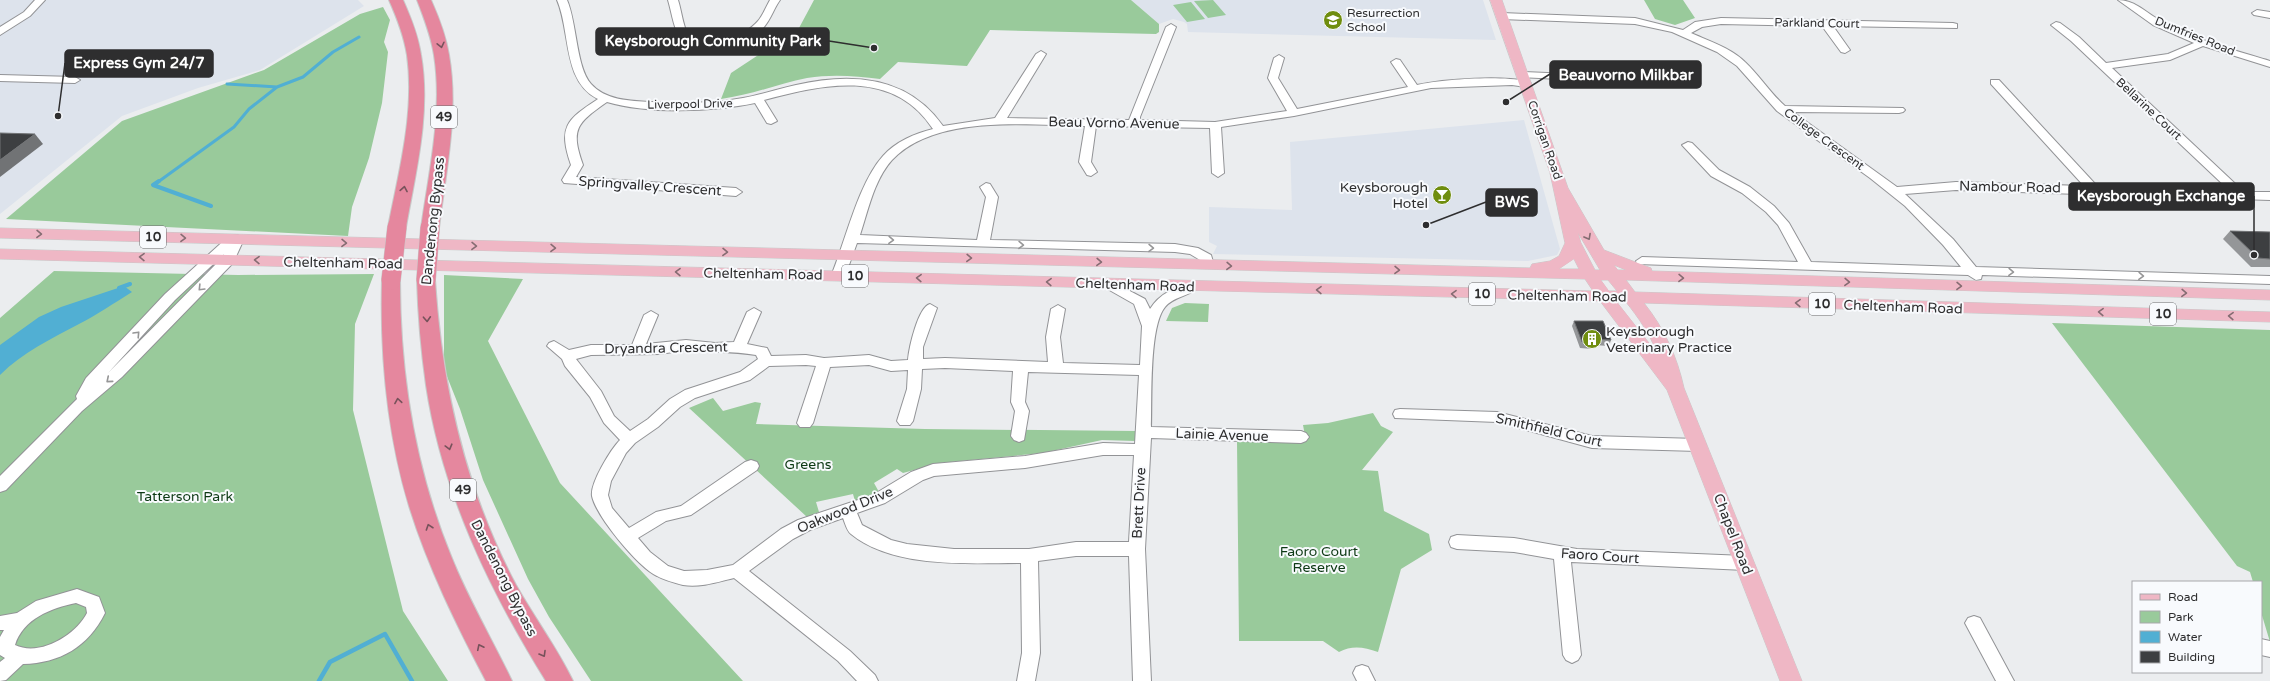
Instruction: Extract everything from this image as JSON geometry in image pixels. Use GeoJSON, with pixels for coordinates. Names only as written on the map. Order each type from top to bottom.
{"type":"FeatureCollection","features":[{"type":"Feature","properties":{"kind":"highway","name":"Dandenong Bypass"},"geometry":{"type":"LineString","coordinates":[[426,4],[440,43],[446,92],[430,228],[426,280],[431,361],[441,418],[452,457],[471,512],[492,562],[520,614],[560,681]]}},
{"type":"Feature","properties":{"kind":"highway","name":"49"},"geometry":{"type":"LineString","coordinates":[[398,5],[414,49],[417,93],[411,147],[397,227],[391,280],[393,370],[413,479],[452,586],[499,681]]}},
{"type":"Feature","properties":{"kind":"main road","name":"Corrigan Road"},"geometry":{"type":"LineString","coordinates":[[1496,0],[1562,190],[1573,243],[1590,275]]}},
{"type":"Feature","properties":{"kind":"main road","name":"Corrigan Road"},"geometry":{"type":"LineString","coordinates":[[1562,190],[1597,253],[1631,297]]}},
{"type":"Feature","properties":{"kind":"main road","name":"Cheltenham Road"},"geometry":{"type":"LineString","coordinates":[[0,233],[1662,278],[1766,279],[2270,295]]}},
{"type":"Feature","properties":{"kind":"main road"},"geometry":{"type":"LineString","coordinates":[[1515,273],[1554,265],[1566,259],[1573,243]]}},
{"type":"Feature","properties":{"kind":"main road"},"geometry":{"type":"LineString","coordinates":[[1597,253],[1621,264],[1662,278]]}},
{"type":"Feature","properties":{"kind":"main road","name":"Cheltenham Road"},"geometry":{"type":"LineString","coordinates":[[0,254],[1192,287],[1631,297],[2270,317]]}},
{"type":"Feature","properties":{"kind":"main road","name":"Chapel Road"},"geometry":{"type":"LineString","coordinates":[[1590,275],[1605,297],[1675,388]]}},
{"type":"Feature","properties":{"kind":"main road","name":"Chapel Road"},"geometry":{"type":"LineString","coordinates":[[1631,297],[1667,354],[1675,388],[1790,681]]}},
{"type":"Feature","properties":{"kind":"main road"},"geometry":{"type":"LineString","coordinates":[[1653,330],[1657,311],[1664,304],[1681,299]]}},
{"type":"Feature","properties":{"kind":"street"},"geometry":{"type":"LineString","coordinates":[[0,25],[18,13],[29,0]]}},
{"type":"Feature","properties":{"kind":"street"},"geometry":{"type":"LineString","coordinates":[[0,32],[27,14],[40,0]]}},
{"type":"Feature","properties":{"kind":"street","name":"Liverpool Drive"},"geometry":{"type":"LineString","coordinates":[[562,0],[567,12],[582,78],[590,89],[606,98],[633,104],[694,106],[721,105],[758,99],[804,86],[824,83],[865,83],[886,88],[919,104],[940,130]]}},
{"type":"Feature","properties":{"kind":"street"},"geometry":{"type":"LineString","coordinates":[[673,0],[687,40],[694,47],[705,49],[719,47],[736,41],[761,24],[775,0]]}},
{"type":"Feature","properties":{"kind":"street","name":"Dumfries Road"},"geometry":{"type":"LineString","coordinates":[[2123,0],[2162,25],[2204,42],[2270,64]]}},
{"type":"Feature","properties":{"kind":"street"},"geometry":{"type":"LineString","coordinates":[[2257,13],[2270,15]]}},
{"type":"Feature","properties":{"kind":"street","name":"College Crescent"},"geometry":{"type":"LineString","coordinates":[[1502,16],[1620,19],[1655,25],[1684,33],[1710,44],[1732,57],[1781,108],[1810,132],[1894,191],[1936,228],[1983,286]]}},
{"type":"Feature","properties":{"kind":"street","name":"Parkland Court"},"geometry":{"type":"LineString","coordinates":[[1684,33],[1699,24],[1712,21],[1953,26]]}},
{"type":"Feature","properties":{"kind":"street"},"geometry":{"type":"LineString","coordinates":[[1825,23],[1845,50]]}},
{"type":"Feature","properties":{"kind":"street","name":"Bellarine Court"},"geometry":{"type":"LineString","coordinates":[[2056,25],[2075,39],[2241,195]]}},
{"type":"Feature","properties":{"kind":"street"},"geometry":{"type":"LineString","coordinates":[[1135,124],[1134,117],[1171,27]]}},
{"type":"Feature","properties":{"kind":"street"},"geometry":{"type":"LineString","coordinates":[[2104,66],[2170,57],[2204,42]]}},
{"type":"Feature","properties":{"kind":"street"},"geometry":{"type":"LineString","coordinates":[[999,121],[1041,54]]}},
{"type":"Feature","properties":{"kind":"street"},"geometry":{"type":"LineString","coordinates":[[1279,58],[1273,78],[1294,113]]}},
{"type":"Feature","properties":{"kind":"street"},"geometry":{"type":"LineString","coordinates":[[1396,62],[1414,88]]}},
{"type":"Feature","properties":{"kind":"street"},"geometry":{"type":"LineString","coordinates":[[0,78],[75,80]]}},
{"type":"Feature","properties":{"kind":"street","name":"Beau Vorno Avenue"},"geometry":{"type":"LineString","coordinates":[[838,276],[871,185],[878,170],[887,158],[910,141],[940,130],[977,122],[999,121],[1091,124],[1215,125],[1294,113],[1414,88],[1474,83],[1513,85],[1525,80],[1641,80]]}},
{"type":"Feature","properties":{"kind":"street"},"geometry":{"type":"LineString","coordinates":[[1995,82],[2093,189]]}},
{"type":"Feature","properties":{"kind":"street","name":"Springvalley Crescent"},"geometry":{"type":"LineString","coordinates":[[606,98],[581,116],[572,129],[569,137],[577,165],[568,180],[736,192]]}},
{"type":"Feature","properties":{"kind":"street"},"geometry":{"type":"LineString","coordinates":[[758,99],[771,122]]}},
{"type":"Feature","properties":{"kind":"street"},"geometry":{"type":"LineString","coordinates":[[1781,108],[1899,110]]}},
{"type":"Feature","properties":{"kind":"street"},"geometry":{"type":"LineString","coordinates":[[1091,124],[1085,162],[1091,172]]}},
{"type":"Feature","properties":{"kind":"street"},"geometry":{"type":"LineString","coordinates":[[1215,125],[1218,173]]}},
{"type":"Feature","properties":{"kind":"street"},"geometry":{"type":"LineString","coordinates":[[1688,145],[1715,174],[1746,190],[1770,209],[1783,223],[1807,266]]}},
{"type":"Feature","properties":{"kind":"street","name":"Nambour Road"},"geometry":{"type":"LineString","coordinates":[[1894,191],[1956,186],[2093,189],[2270,196]]}},
{"type":"Feature","properties":{"kind":"street"},"geometry":{"type":"LineString","coordinates":[[983,244],[992,197],[986,187]]}},
{"type":"Feature","properties":{"kind":"street"},"geometry":{"type":"LineString","coordinates":[[77,407],[91,382],[170,297],[209,259],[236,239]]}},
{"type":"Feature","properties":{"kind":"street"},"geometry":{"type":"LineString","coordinates":[[0,486],[77,407],[117,373],[228,260],[236,239]]}},
{"type":"Feature","properties":{"kind":"street","name":"Cheltenham Road"},"geometry":{"type":"LineString","coordinates":[[852,239],[983,244],[1175,248],[1196,252],[1206,258],[1207,265]]}},
{"type":"Feature","properties":{"kind":"street"},"geometry":{"type":"LineString","coordinates":[[1642,261],[2270,280]]}},
{"type":"Feature","properties":{"kind":"street","name":"Brett Drive"},"geometry":{"type":"LineString","coordinates":[[1109,284],[1140,302],[1149,326]]}},
{"type":"Feature","properties":{"kind":"street","name":"Brett Drive"},"geometry":{"type":"LineString","coordinates":[[1142,681],[1141,613],[1137,549],[1149,326],[1155,311],[1166,297],[1172,292],[1192,287]]}},
{"type":"Feature","properties":{"kind":"street"},"geometry":{"type":"LineString","coordinates":[[905,421],[914,389],[916,347],[930,308]]}},
{"type":"Feature","properties":{"kind":"street"},"geometry":{"type":"LineString","coordinates":[[1056,366],[1053,337],[1058,309]]}},
{"type":"Feature","properties":{"kind":"street"},"geometry":{"type":"LineString","coordinates":[[739,347],[754,312]]}},
{"type":"Feature","properties":{"kind":"street"},"geometry":{"type":"LineString","coordinates":[[637,349],[651,315]]}},
{"type":"Feature","properties":{"kind":"street","name":"Dryandra Crescent"},"geometry":{"type":"LineString","coordinates":[[569,357],[577,352],[591,350],[660,349],[686,345],[715,348],[739,347],[762,351],[766,361]]}},
{"type":"Feature","properties":{"kind":"street"},"geometry":{"type":"LineString","coordinates":[[554,346],[569,357],[570,363],[596,395],[604,414],[613,426],[630,439]]}},
{"type":"Feature","properties":{"kind":"street"},"geometry":{"type":"LineString","coordinates":[[766,361],[806,360],[824,363],[869,360],[891,366],[945,363],[964,366],[1056,366],[1147,370]]}},
{"type":"Feature","properties":{"kind":"street","name":"Oakwood Drive"},"geometry":{"type":"LineString","coordinates":[[766,361],[745,376],[690,394],[675,403],[653,423],[630,439],[620,449],[603,481],[600,495],[605,511],[644,557],[662,571],[684,578],[707,577],[737,571],[787,534],[804,525],[879,499],[917,476],[933,470],[1025,462],[1103,449],[1142,450]]}},
{"type":"Feature","properties":{"kind":"street"},"geometry":{"type":"LineString","coordinates":[[805,423],[824,363]]}},
{"type":"Feature","properties":{"kind":"street"},"geometry":{"type":"LineString","coordinates":[[1019,436],[1022,411],[1018,402],[1021,366]]}},
{"type":"Feature","properties":{"kind":"street","name":"Smithfield Court"},"geometry":{"type":"LineString","coordinates":[[1400,414],[1497,417],[1592,442],[1698,445]]}},
{"type":"Feature","properties":{"kind":"street","name":"Lainie Avenue"},"geometry":{"type":"LineString","coordinates":[[1143,432],[1301,437]]}},
{"type":"Feature","properties":{"kind":"street"},"geometry":{"type":"LineString","coordinates":[[627,537],[662,516],[685,511],[751,466]]}},
{"type":"Feature","properties":{"kind":"street"},"geometry":{"type":"LineString","coordinates":[[847,510],[856,529],[887,546],[907,551],[954,556],[1029,556],[1076,549],[1137,549]]}},
{"type":"Feature","properties":{"kind":"street","name":"Faoro Court"},"geometry":{"type":"LineString","coordinates":[[1457,542],[1514,545],[1562,554],[1744,564]]}},
{"type":"Feature","properties":{"kind":"street"},"geometry":{"type":"LineString","coordinates":[[1562,554],[1572,655]]}},
{"type":"Feature","properties":{"kind":"street"},"geometry":{"type":"LineString","coordinates":[[1026,681],[1031,653],[1029,556]]}},
{"type":"Feature","properties":{"kind":"street"},"geometry":{"type":"LineString","coordinates":[[737,571],[844,656],[869,681]]}},
{"type":"Feature","properties":{"kind":"street"},"geometry":{"type":"LineString","coordinates":[[0,674],[7,652],[9,636],[22,620],[49,602],[77,596],[91,600],[95,603],[98,610],[95,620],[89,630],[66,649],[40,659],[7,652]]}},
{"type":"Feature","properties":{"kind":"street"},"geometry":{"type":"LineString","coordinates":[[0,623],[22,620]]}},
{"type":"Feature","properties":{"kind":"street"},"geometry":{"type":"LineString","coordinates":[[1974,623],[2005,681]]}},
{"type":"Feature","properties":{"kind":"shaded area"},"geometry":{"type":"Polygon","coordinates":[[[0,0],[358,0],[364,6],[260,70],[198,88],[122,116],[0,214],[0,0]]]}},
{"type":"Feature","properties":{"kind":"shaded area","name":"Resurrection School"},"geometry":{"type":"Polygon","coordinates":[[[1131,0],[1483,0],[1496,40],[1188,32],[1187,24],[1184,22],[1173,19],[1159,24],[1131,0]]]}},
{"type":"Feature","properties":{"kind":"shaded area"},"geometry":{"type":"Polygon","coordinates":[[[1524,120],[1560,249],[1557,255],[1528,261],[1213,254],[1217,246],[1209,242],[1209,207],[1292,210],[1290,142],[1524,120]]]}},
{"type":"Feature","properties":{"kind":"green space"},"geometry":{"type":"Polygon","coordinates":[[[814,0],[1131,0],[1159,24],[1159,32],[1156,34],[990,30],[967,66],[898,62],[880,79],[844,76],[807,78],[743,95],[721,99],[731,73],[799,28],[814,0]]]}},
{"type":"Feature","properties":{"kind":"green space"},"geometry":{"type":"Polygon","coordinates":[[[1213,0],[1226,15],[1208,18],[1194,1],[1213,0]]]}},
{"type":"Feature","properties":{"kind":"green space"},"geometry":{"type":"Polygon","coordinates":[[[1644,0],[1683,0],[1695,18],[1675,25],[1655,19],[1644,0]]]}},
{"type":"Feature","properties":{"kind":"green space"},"geometry":{"type":"Polygon","coordinates":[[[1191,2],[1205,19],[1187,22],[1173,5],[1191,2]]]}},
{"type":"Feature","properties":{"kind":"green space"},"geometry":{"type":"Polygon","coordinates":[[[383,7],[390,20],[384,42],[388,52],[382,103],[369,158],[352,207],[348,236],[6,219],[122,121],[264,70],[360,14],[383,7]]]}},
{"type":"Feature","properties":{"kind":"green space","name":"Tatterson Park"},"geometry":{"type":"Polygon","coordinates":[[[54,271],[238,275],[374,274],[355,324],[353,410],[403,611],[448,681],[0,681],[0,318],[54,271]]]}},
{"type":"Feature","properties":{"kind":"green space"},"geometry":{"type":"Polygon","coordinates":[[[444,275],[523,279],[488,341],[560,483],[743,681],[591,681],[549,617],[528,579],[483,480],[460,409],[444,369],[444,275]]]}},
{"type":"Feature","properties":{"kind":"green space"},"geometry":{"type":"Polygon","coordinates":[[[1185,303],[1209,304],[1208,322],[1166,321],[1172,308],[1185,303]]]}},
{"type":"Feature","properties":{"kind":"green space"},"geometry":{"type":"Polygon","coordinates":[[[2052,323],[2270,330],[2270,642],[2262,615],[2262,581],[2253,581],[2250,572],[2237,566],[2052,323]]]}},
{"type":"Feature","properties":{"kind":"green space","name":"Greens"},"geometry":{"type":"Polygon","coordinates":[[[713,398],[723,411],[755,402],[761,403],[756,424],[925,429],[1136,431],[1135,441],[1102,440],[1043,453],[940,463],[903,473],[897,469],[874,483],[879,492],[855,501],[853,494],[816,502],[819,512],[807,517],[689,408],[713,398]]]}},
{"type":"Feature","properties":{"kind":"green space","name":"Faoro Court Reserve"},"geometry":{"type":"Polygon","coordinates":[[[1373,413],[1381,426],[1393,432],[1362,470],[1378,471],[1384,511],[1429,534],[1432,550],[1401,569],[1378,652],[1368,649],[1349,648],[1339,652],[1323,641],[1239,641],[1237,441],[1306,441],[1303,425],[1328,423],[1373,413]]]}},
{"type":"Feature","properties":{"kind":"water"},"geometry":{"type":"Polygon","coordinates":[[[124,286],[132,292],[92,317],[18,359],[0,375],[0,345],[39,317],[61,307],[124,286]]]}},
{"type":"Feature","properties":{"kind":"building"},"geometry":{"type":"Polygon","coordinates":[[[0,133],[35,134],[0,160],[0,133]]]}},
{"type":"Feature","properties":{"kind":"building"},"geometry":{"type":"Polygon","coordinates":[[[2230,231],[2270,232],[2270,259],[2258,258],[2230,231]]]}},
{"type":"Feature","properties":{"kind":"building","name":"Keysborough Veterinary Practice"},"geometry":{"type":"Polygon","coordinates":[[[1574,321],[1603,321],[1611,340],[1593,339],[1595,343],[1582,342],[1574,321]]]}},
{"type":"Feature","properties":{"kind":"waterway"},"geometry":{"type":"LineString","coordinates":[[277,87],[303,77],[333,52],[359,37]]}},
{"type":"Feature","properties":{"kind":"waterway"},"geometry":{"type":"LineString","coordinates":[[227,84],[277,87]]}},
{"type":"Feature","properties":{"kind":"waterway"},"geometry":{"type":"LineString","coordinates":[[158,182],[234,127],[249,109],[277,87]]}},
{"type":"Feature","properties":{"kind":"waterway"},"geometry":{"type":"LineString","coordinates":[[159,181],[153,185],[211,206]]}},
{"type":"Feature","properties":{"kind":"waterway"},"geometry":{"type":"LineString","coordinates":[[119,288],[130,284]]}},
{"type":"Feature","properties":{"kind":"waterway"},"geometry":{"type":"LineString","coordinates":[[319,681],[330,662],[385,634],[412,681]]}},
{"type":"Feature","properties":{"kind":"place","name":"Resurrection School"},"geometry":{"type":"Point","coordinates":[1333,20]}},
{"type":"Feature","properties":{"kind":"place","name":"Keysborough Community Park"},"geometry":{"type":"Point","coordinates":[874,48]}},
{"type":"Feature","properties":{"kind":"place","name":"Beauvorno Milkbar"},"geometry":{"type":"Point","coordinates":[1506,102]}},
{"type":"Feature","properties":{"kind":"place","name":"Express Gym 24/7"},"geometry":{"type":"Point","coordinates":[58,116]}},
{"type":"Feature","properties":{"kind":"place","name":"Keysborough Hotel"},"geometry":{"type":"Point","coordinates":[1442,195]}},
{"type":"Feature","properties":{"kind":"place","name":"BWS"},"geometry":{"type":"Point","coordinates":[1426,225]}},
{"type":"Feature","properties":{"kind":"place","name":"Keysborough Exchange"},"geometry":{"type":"Point","coordinates":[2254,255]}},
{"type":"Feature","properties":{"kind":"place","name":"Keysborough Veterinary Practice"},"geometry":{"type":"Point","coordinates":[1592,339]}}]}
